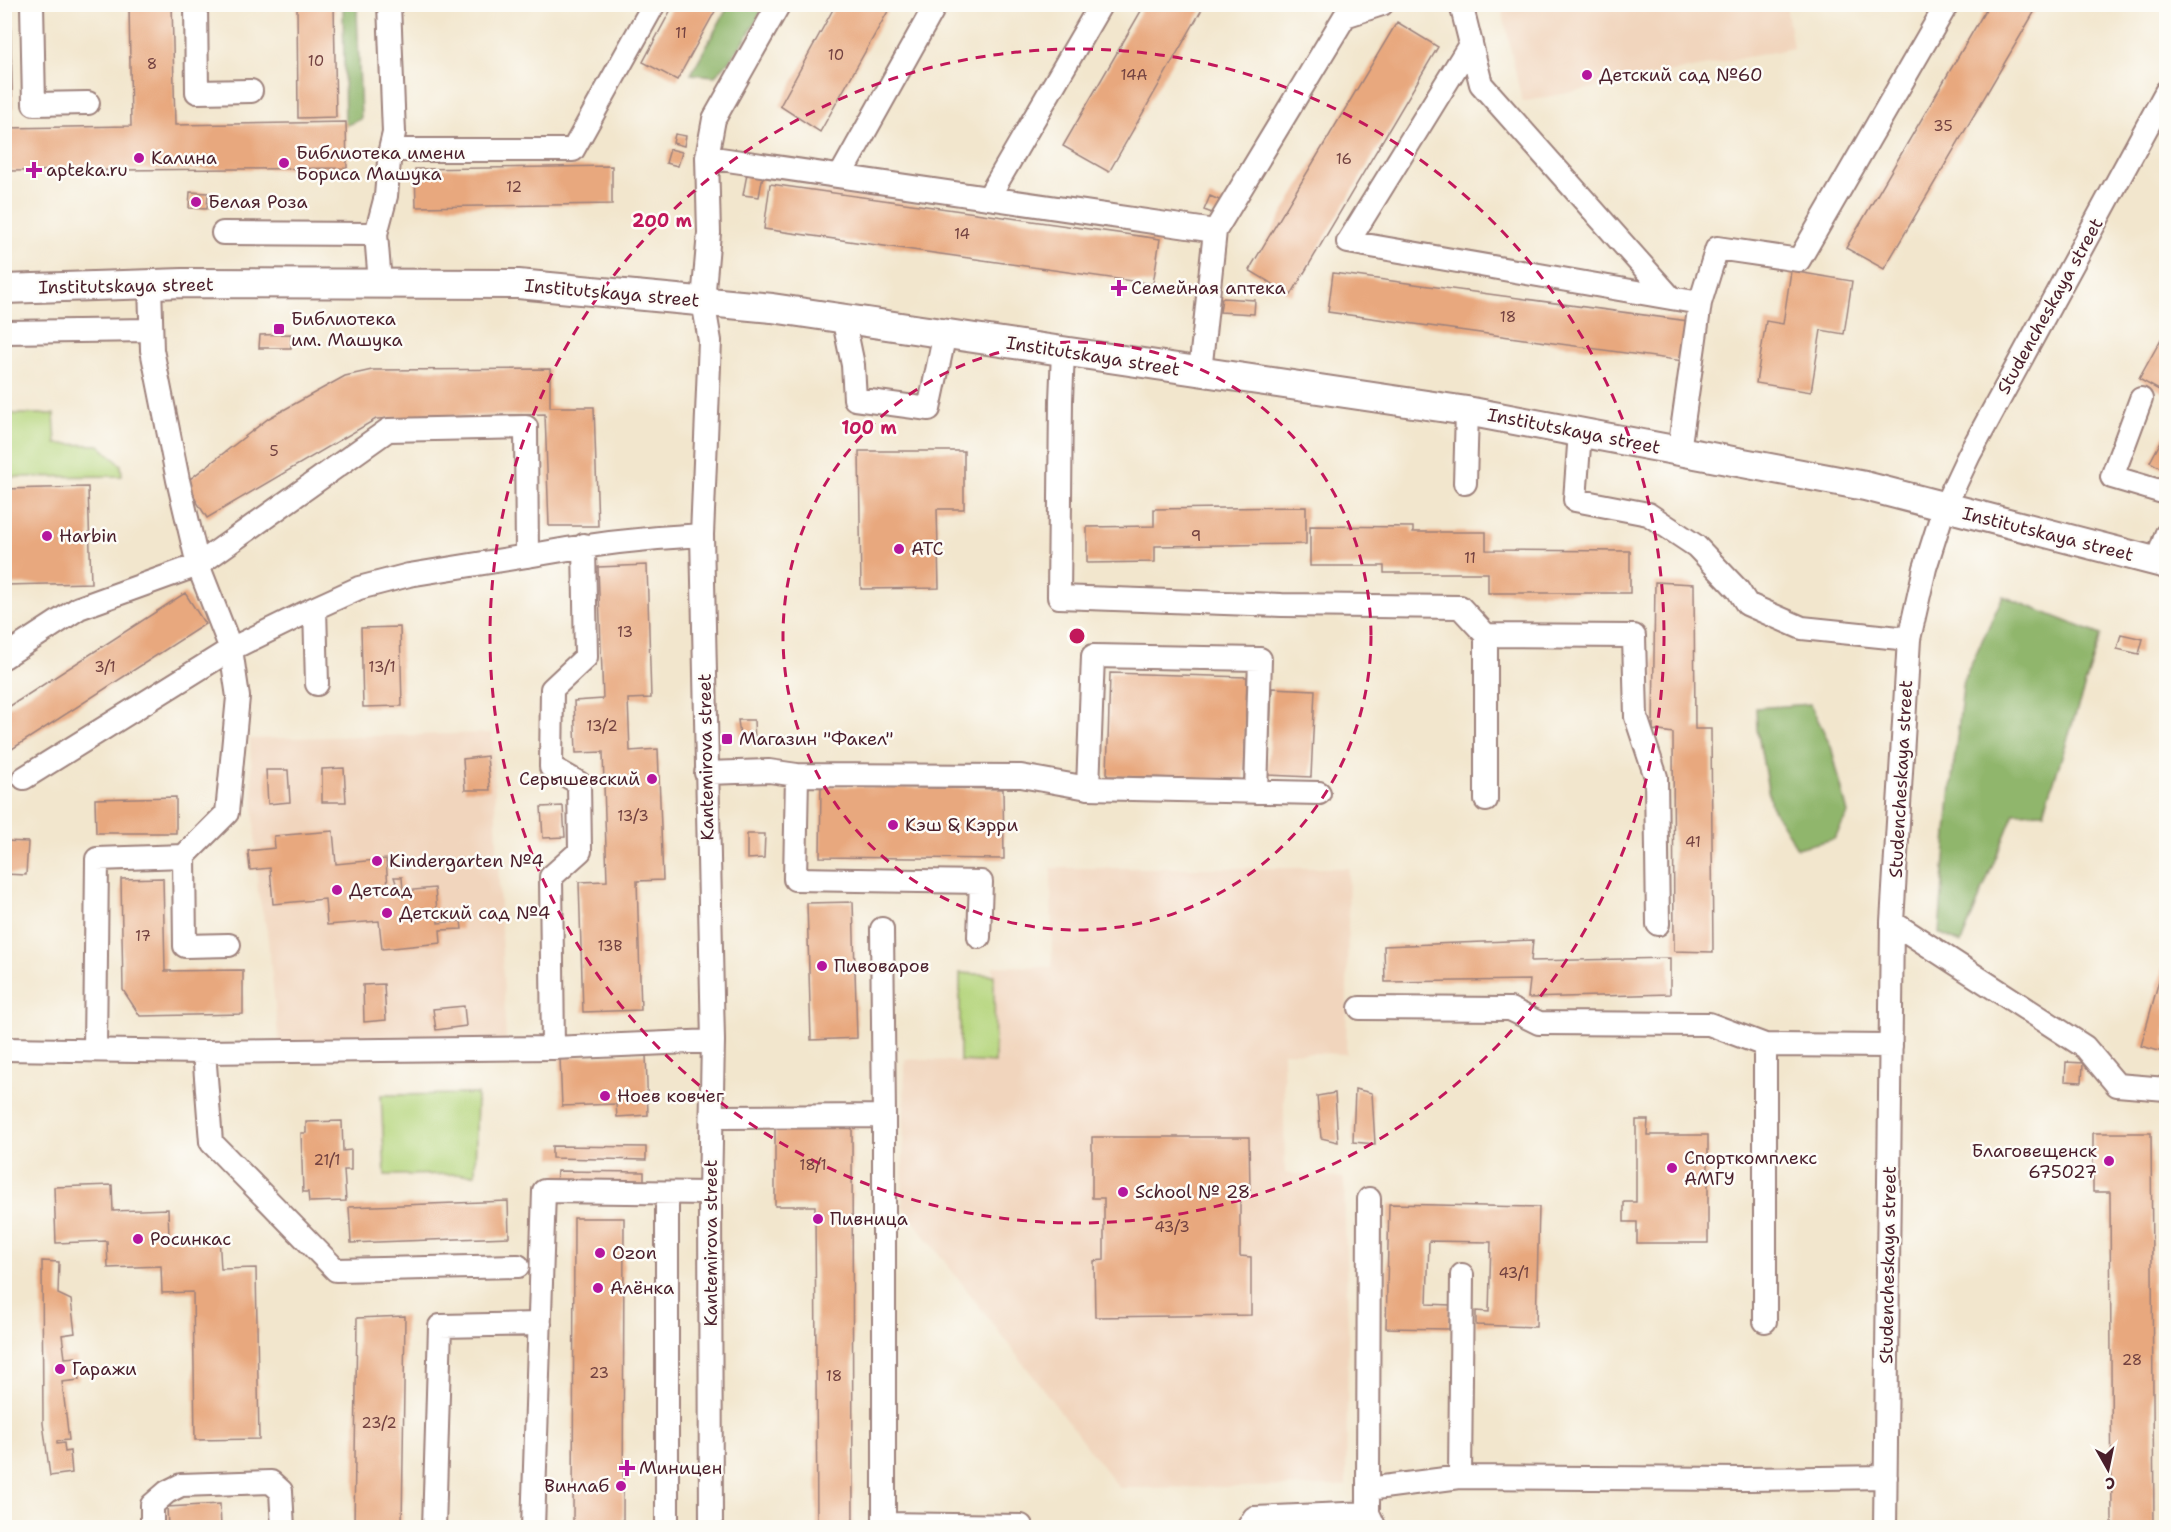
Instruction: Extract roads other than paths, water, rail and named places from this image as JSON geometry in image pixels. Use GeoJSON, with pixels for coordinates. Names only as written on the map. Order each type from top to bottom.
{"type":"FeatureCollection","features":[{"type":"Feature","properties":{"kind":"main road","name":"Institutskaya street"},"geometry":{"type":"LineString","coordinates":[[4,289],[183,283],[518,284],[843,316],[1063,352],[1467,411],[1580,432],[1865,486],[2162,562]]}},
{"type":"Feature","properties":{"kind":"street"},"geometry":{"type":"LineString","coordinates":[[32,4],[34,104],[88,103]]}},
{"type":"Feature","properties":{"kind":"street"},"geometry":{"type":"LineString","coordinates":[[196,4],[197,92],[251,91]]}},
{"type":"Feature","properties":{"kind":"street"},"geometry":{"type":"LineString","coordinates":[[380,283],[376,234],[386,196],[390,150],[394,133],[389,4]]}},
{"type":"Feature","properties":{"kind":"street"},"geometry":{"type":"LineString","coordinates":[[390,150],[573,150],[654,4]]}},
{"type":"Feature","properties":{"kind":"street","name":"Kantemirova street"},"geometry":{"type":"LineString","coordinates":[[711,1527],[710,1193],[713,1041],[702,535],[710,340],[704,301],[709,233],[707,157],[714,119],[779,4]]}},
{"type":"Feature","properties":{"kind":"street"},"geometry":{"type":"LineString","coordinates":[[840,176],[936,4]]}},
{"type":"Feature","properties":{"kind":"street"},"geometry":{"type":"LineString","coordinates":[[988,198],[1101,4]]}},
{"type":"Feature","properties":{"kind":"street"},"geometry":{"type":"LineString","coordinates":[[1200,372],[1215,231],[1345,15],[1382,4]]}},
{"type":"Feature","properties":{"kind":"street"},"geometry":{"type":"LineString","coordinates":[[1461,4],[1481,84],[1671,298]]}},
{"type":"Feature","properties":{"kind":"street"},"geometry":{"type":"LineString","coordinates":[[1679,451],[1700,303],[1717,248],[1799,260],[1947,4]]}},
{"type":"Feature","properties":{"kind":"street"},"geometry":{"type":"LineString","coordinates":[[1471,43],[1348,242],[1700,303]]}},
{"type":"Feature","properties":{"kind":"street","name":"Studencheskaya street"},"geometry":{"type":"LineString","coordinates":[[1885,1527],[1892,922],[1909,639],[1925,568],[1944,508],[1969,455],[2166,92]]}},
{"type":"Feature","properties":{"kind":"street"},"geometry":{"type":"LineString","coordinates":[[707,157],[1215,231]]}},
{"type":"Feature","properties":{"kind":"street"},"geometry":{"type":"LineString","coordinates":[[223,233],[376,234]]}},
{"type":"Feature","properties":{"kind":"street"},"geometry":{"type":"LineString","coordinates":[[95,1050],[97,859],[184,856],[227,813],[238,697],[231,648],[198,565],[176,469],[152,350],[150,285]]}},
{"type":"Feature","properties":{"kind":"street"},"geometry":{"type":"LineString","coordinates":[[843,316],[853,365],[855,399],[929,409],[945,333]]}},
{"type":"Feature","properties":{"kind":"street"},"geometry":{"type":"LineString","coordinates":[[4,332],[151,330]]}},
{"type":"Feature","properties":{"kind":"street"},"geometry":{"type":"LineString","coordinates":[[1063,352],[1059,597],[1282,605],[1460,607],[1486,635],[1486,800]]}},
{"type":"Feature","properties":{"kind":"street"},"geometry":{"type":"LineString","coordinates":[[2141,399],[2112,477],[2166,493]]}},
{"type":"Feature","properties":{"kind":"street"},"geometry":{"type":"LineString","coordinates":[[1465,483],[1467,411]]}},
{"type":"Feature","properties":{"kind":"street"},"geometry":{"type":"LineString","coordinates":[[4,657],[79,608],[198,565],[388,430],[526,427],[527,556]]}},
{"type":"Feature","properties":{"kind":"street"},"geometry":{"type":"LineString","coordinates":[[1580,432],[1575,500],[1648,514],[1696,546],[1738,590],[1747,604],[1802,628],[1909,639]]}},
{"type":"Feature","properties":{"kind":"street"},"geometry":{"type":"LineString","coordinates":[[24,778],[231,648],[359,588],[409,575],[584,545],[653,537],[702,535]]}},
{"type":"Feature","properties":{"kind":"street"},"geometry":{"type":"LineString","coordinates":[[2162,562],[2166,535]]}},
{"type":"Feature","properties":{"kind":"street"},"geometry":{"type":"LineString","coordinates":[[553,1048],[550,876],[580,851],[579,783],[551,767],[552,689],[586,657],[584,545]]}},
{"type":"Feature","properties":{"kind":"street"},"geometry":{"type":"LineString","coordinates":[[315,608],[317,684]]}},
{"type":"Feature","properties":{"kind":"street"},"geometry":{"type":"LineString","coordinates":[[1486,635],[1634,636],[1636,717],[1656,777],[1658,924]]}},
{"type":"Feature","properties":{"kind":"street"},"geometry":{"type":"LineString","coordinates":[[1088,788],[1093,656],[1260,659],[1256,792]]}},
{"type":"Feature","properties":{"kind":"street"},"geometry":{"type":"LineString","coordinates":[[706,773],[769,771],[797,775],[1021,776],[1088,788],[1319,793]]}},
{"type":"Feature","properties":{"kind":"street"},"geometry":{"type":"LineString","coordinates":[[797,775],[795,879],[981,882],[979,937]]}},
{"type":"Feature","properties":{"kind":"street"},"geometry":{"type":"LineString","coordinates":[[184,856],[185,946],[229,945]]}},
{"type":"Feature","properties":{"kind":"street"},"geometry":{"type":"LineString","coordinates":[[1892,922],[2085,1047],[2117,1085],[2166,1089]]}},
{"type":"Feature","properties":{"kind":"street"},"geometry":{"type":"LineString","coordinates":[[882,930],[884,1524],[1021,1527]]}},
{"type":"Feature","properties":{"kind":"street"},"geometry":{"type":"LineString","coordinates":[[1360,1008],[1510,1009],[1539,1023],[1709,1024],[1765,1045],[1891,1046]]}},
{"type":"Feature","properties":{"kind":"street"},"geometry":{"type":"LineString","coordinates":[[4,1049],[204,1052],[553,1048],[713,1041]]}},
{"type":"Feature","properties":{"kind":"street"},"geometry":{"type":"LineString","coordinates":[[1765,1045],[1765,1321]]}},
{"type":"Feature","properties":{"kind":"street"},"geometry":{"type":"LineString","coordinates":[[204,1052],[211,1142],[336,1270],[518,1266]]}},
{"type":"Feature","properties":{"kind":"street"},"geometry":{"type":"LineString","coordinates":[[712,1117],[884,1116]]}},
{"type":"Feature","properties":{"kind":"street"},"geometry":{"type":"LineString","coordinates":[[533,1527],[544,1191],[710,1193]]}},
{"type":"Feature","properties":{"kind":"street"},"geometry":{"type":"LineString","coordinates":[[667,1193],[667,1527]]}},
{"type":"Feature","properties":{"kind":"street"},"geometry":{"type":"LineString","coordinates":[[1248,1527],[1254,1518],[1371,1520],[1368,1489],[1368,1199]]}},
{"type":"Feature","properties":{"kind":"street"},"geometry":{"type":"LineString","coordinates":[[1460,1477],[1462,1275]]}},
{"type":"Feature","properties":{"kind":"street"},"geometry":{"type":"LineString","coordinates":[[434,1527],[440,1326],[540,1324]]}},
{"type":"Feature","properties":{"kind":"street"},"geometry":{"type":"LineString","coordinates":[[1368,1489],[1460,1477],[1733,1479],[1886,1477]]}},
{"type":"Feature","properties":{"kind":"street"},"geometry":{"type":"LineString","coordinates":[[152,1527],[152,1505],[167,1492],[181,1485],[271,1482],[281,1491],[283,1527]]}},
{"type":"Feature","properties":{"kind":"place","name":"Детский сад №60"},"geometry":{"type":"Point","coordinates":[1587,75]}},
{"type":"Feature","properties":{"kind":"place","name":"Калина"},"geometry":{"type":"Point","coordinates":[139,158]}},
{"type":"Feature","properties":{"kind":"place","name":"Библиотека имени Бориса Машука"},"geometry":{"type":"Point","coordinates":[284,163]}},
{"type":"Feature","properties":{"kind":"place","name":"apteka.ru"},"geometry":{"type":"Point","coordinates":[34,170]}},
{"type":"Feature","properties":{"kind":"place","name":"Белая Роза"},"geometry":{"type":"Point","coordinates":[196,202]}},
{"type":"Feature","properties":{"kind":"place","name":"Семейная аптека"},"geometry":{"type":"Point","coordinates":[1119,288]}},
{"type":"Feature","properties":{"kind":"place","name":"Библиотека им. Машука"},"geometry":{"type":"Point","coordinates":[279,329]}},
{"type":"Feature","properties":{"kind":"place","name":"Harbin"},"geometry":{"type":"Point","coordinates":[47,536]}},
{"type":"Feature","properties":{"kind":"place","name":"АТС"},"geometry":{"type":"Point","coordinates":[899,549]}},
{"type":"Feature","properties":{"kind":"place","name":"Магазин \"Факел\""},"geometry":{"type":"Point","coordinates":[727,739]}},
{"type":"Feature","properties":{"kind":"place","name":"Серышевский"},"geometry":{"type":"Point","coordinates":[652,779]}},
{"type":"Feature","properties":{"kind":"place","name":"Кэш & Кэрри"},"geometry":{"type":"Point","coordinates":[893,825]}},
{"type":"Feature","properties":{"kind":"place","name":"Kindergarten №4"},"geometry":{"type":"Point","coordinates":[377,861]}},
{"type":"Feature","properties":{"kind":"place","name":"Детсад"},"geometry":{"type":"Point","coordinates":[337,890]}},
{"type":"Feature","properties":{"kind":"place","name":"Детский сад №4"},"geometry":{"type":"Point","coordinates":[387,913]}},
{"type":"Feature","properties":{"kind":"place","name":"Пивоваров"},"geometry":{"type":"Point","coordinates":[822,966]}},
{"type":"Feature","properties":{"kind":"place","name":"Ноев ковчег"},"geometry":{"type":"Point","coordinates":[605,1096]}},
{"type":"Feature","properties":{"kind":"place","name":"Благовещенск 675027"},"geometry":{"type":"Point","coordinates":[2109,1161]}},
{"type":"Feature","properties":{"kind":"place","name":"Спорткомплекс АМГУ"},"geometry":{"type":"Point","coordinates":[1672,1168]}},
{"type":"Feature","properties":{"kind":"place","name":"School № 28"},"geometry":{"type":"Point","coordinates":[1123,1192]}},
{"type":"Feature","properties":{"kind":"place","name":"Пивница"},"geometry":{"type":"Point","coordinates":[818,1219]}},
{"type":"Feature","properties":{"kind":"place","name":"Росинкас"},"geometry":{"type":"Point","coordinates":[138,1239]}},
{"type":"Feature","properties":{"kind":"place","name":"Ozon"},"geometry":{"type":"Point","coordinates":[600,1253]}},
{"type":"Feature","properties":{"kind":"place","name":"Алёнка"},"geometry":{"type":"Point","coordinates":[598,1288]}},
{"type":"Feature","properties":{"kind":"place","name":"Гаражи"},"geometry":{"type":"Point","coordinates":[60,1369]}},
{"type":"Feature","properties":{"kind":"place","name":"Миницен"},"geometry":{"type":"Point","coordinates":[627,1468]}},
{"type":"Feature","properties":{"kind":"place","name":"Винлаб"},"geometry":{"type":"Point","coordinates":[621,1486]}}]}
